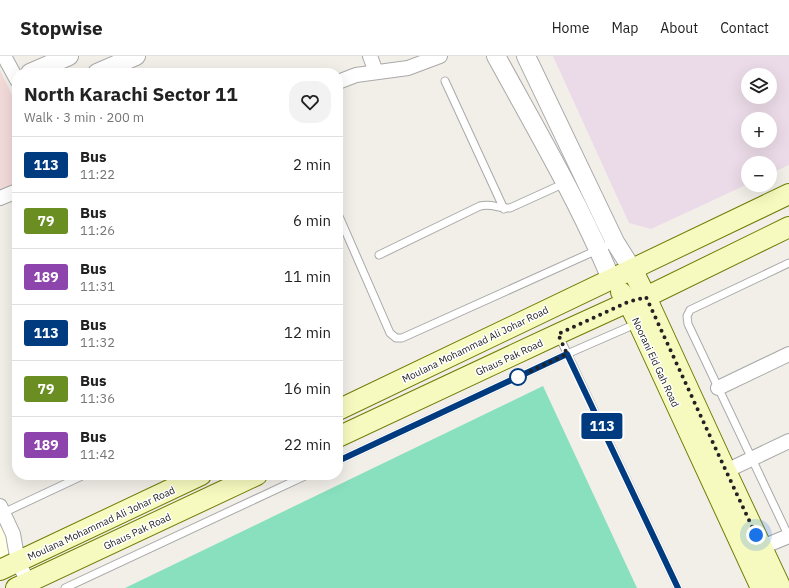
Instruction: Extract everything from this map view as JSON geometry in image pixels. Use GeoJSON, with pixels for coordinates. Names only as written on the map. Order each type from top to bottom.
{"type":"FeatureCollection","features":[{"type":"Feature","properties":{"kind":"main road"},"geometry":{"type":"LineString","coordinates":[[632,269],[789,194]]}},
{"type":"Feature","properties":{"kind":"main road","name":"Ghaus Pak Road"},"geometry":{"type":"LineString","coordinates":[[343,435],[789,228]]}},
{"type":"Feature","properties":{"kind":"main road","name":"Moulana Mohammad Ali Johar Road"},"geometry":{"type":"LineString","coordinates":[[343,408],[632,269]]}},
{"type":"Feature","properties":{"kind":"main road","name":"Noorani Eid Gah Road"},"geometry":{"type":"LineString","coordinates":[[632,269],[637,299],[638,322],[761,588]]}},
{"type":"Feature","properties":{"kind":"main road","name":"Noorani Eid Gah Road"},"geometry":{"type":"LineString","coordinates":[[611,279],[637,299],[726,471],[781,588]]}},
{"type":"Feature","properties":{"kind":"main road","name":"Moulana Mohammad Ali Johar Road"},"geometry":{"type":"LineString","coordinates":[[0,570],[190,480]]}},
{"type":"Feature","properties":{"kind":"main road","name":"Ghaus Pak Road"},"geometry":{"type":"LineString","coordinates":[[25,586],[247,480]]}},
{"type":"Feature","properties":{"kind":"street"},"geometry":{"type":"LineString","coordinates":[[4,56],[12,71]]}},
{"type":"Feature","properties":{"kind":"street"},"geometry":{"type":"LineString","coordinates":[[41,68],[69,56]]}},
{"type":"Feature","properties":{"kind":"street"},"geometry":{"type":"LineString","coordinates":[[108,68],[136,56]]}},
{"type":"Feature","properties":{"kind":"street"},"geometry":{"type":"LineString","coordinates":[[370,56],[376,72]]}},
{"type":"Feature","properties":{"kind":"street"},"geometry":{"type":"LineString","coordinates":[[343,80],[356,75],[408,68],[440,56]]}},
{"type":"Feature","properties":{"kind":"street","name":"Noorani Eid Gah Road"},"geometry":{"type":"LineString","coordinates":[[496,56],[565,183],[599,250],[611,279]]}},
{"type":"Feature","properties":{"kind":"street","name":"Noorani Eid Gah Road"},"geometry":{"type":"LineString","coordinates":[[526,56],[616,242],[632,269]]}},
{"type":"Feature","properties":{"kind":"street"},"geometry":{"type":"LineString","coordinates":[[0,198],[12,193]]}},
{"type":"Feature","properties":{"kind":"street"},"geometry":{"type":"LineString","coordinates":[[718,388],[789,354]]}},
{"type":"Feature","properties":{"kind":"street"},"geometry":{"type":"LineString","coordinates":[[726,471],[789,441]]}},
{"type":"Feature","properties":{"kind":"street"},"geometry":{"type":"LineString","coordinates":[[2,509],[13,534],[18,562],[25,586]]}},
{"type":"Feature","properties":{"kind":"street"},"geometry":{"type":"LineString","coordinates":[[762,548],[789,536]]}},
{"type":"Feature","properties":{"kind":"lane"},"geometry":{"type":"LineString","coordinates":[[445,81],[504,209]]}},
{"type":"Feature","properties":{"kind":"lane"},"geometry":{"type":"LineString","coordinates":[[379,255],[480,206],[488,204],[504,209],[510,208],[565,183]]}},
{"type":"Feature","properties":{"kind":"lane"},"geometry":{"type":"LineString","coordinates":[[343,225],[390,333],[396,338],[402,338],[616,242]]}},
{"type":"Feature","properties":{"kind":"lane"},"geometry":{"type":"LineString","coordinates":[[789,263],[690,310],[687,316],[688,324],[789,536]]}},
{"type":"Feature","properties":{"kind":"lane"},"geometry":{"type":"LineString","coordinates":[[343,459],[638,322]]}},
{"type":"Feature","properties":{"kind":"lane"},"geometry":{"type":"LineString","coordinates":[[558,334],[678,588]]}},
{"type":"Feature","properties":{"kind":"lane"},"geometry":{"type":"LineString","coordinates":[[2,509],[72,480]]}},
{"type":"Feature","properties":{"kind":"lane"},"geometry":{"type":"LineString","coordinates":[[65,588],[296,480]]}},
{"type":"Feature","properties":{"kind":"shaded area"},"geometry":{"type":"Polygon","coordinates":[[[553,56],[789,56],[789,165],[777,171],[777,156],[741,156],[741,187],[651,229],[629,223],[553,56]]]}},
{"type":"Feature","properties":{"kind":"shaded area"},"geometry":{"type":"Polygon","coordinates":[[[0,70],[12,95],[12,189],[0,195],[0,70]]]}},
{"type":"Feature","properties":{"kind":"shaded area"},"geometry":{"type":"Polygon","coordinates":[[[0,505],[18,562],[0,570],[0,505]]]}},
{"type":"Feature","properties":{"kind":"green space"},"geometry":{"type":"Polygon","coordinates":[[[543,386],[637,588],[125,588],[543,386]]]}},
{"type":"Feature","properties":{"kind":"bus line","name":"113"},"geometry":{"type":"LineString","coordinates":[[343,459],[567,354],[678,588]]}},
{"type":"Feature","properties":{"kind":"route"},"geometry":{"type":"LineString","coordinates":[[518,377],[567,354],[558,334],[628,302],[646,297],[756,535]]}}]}
